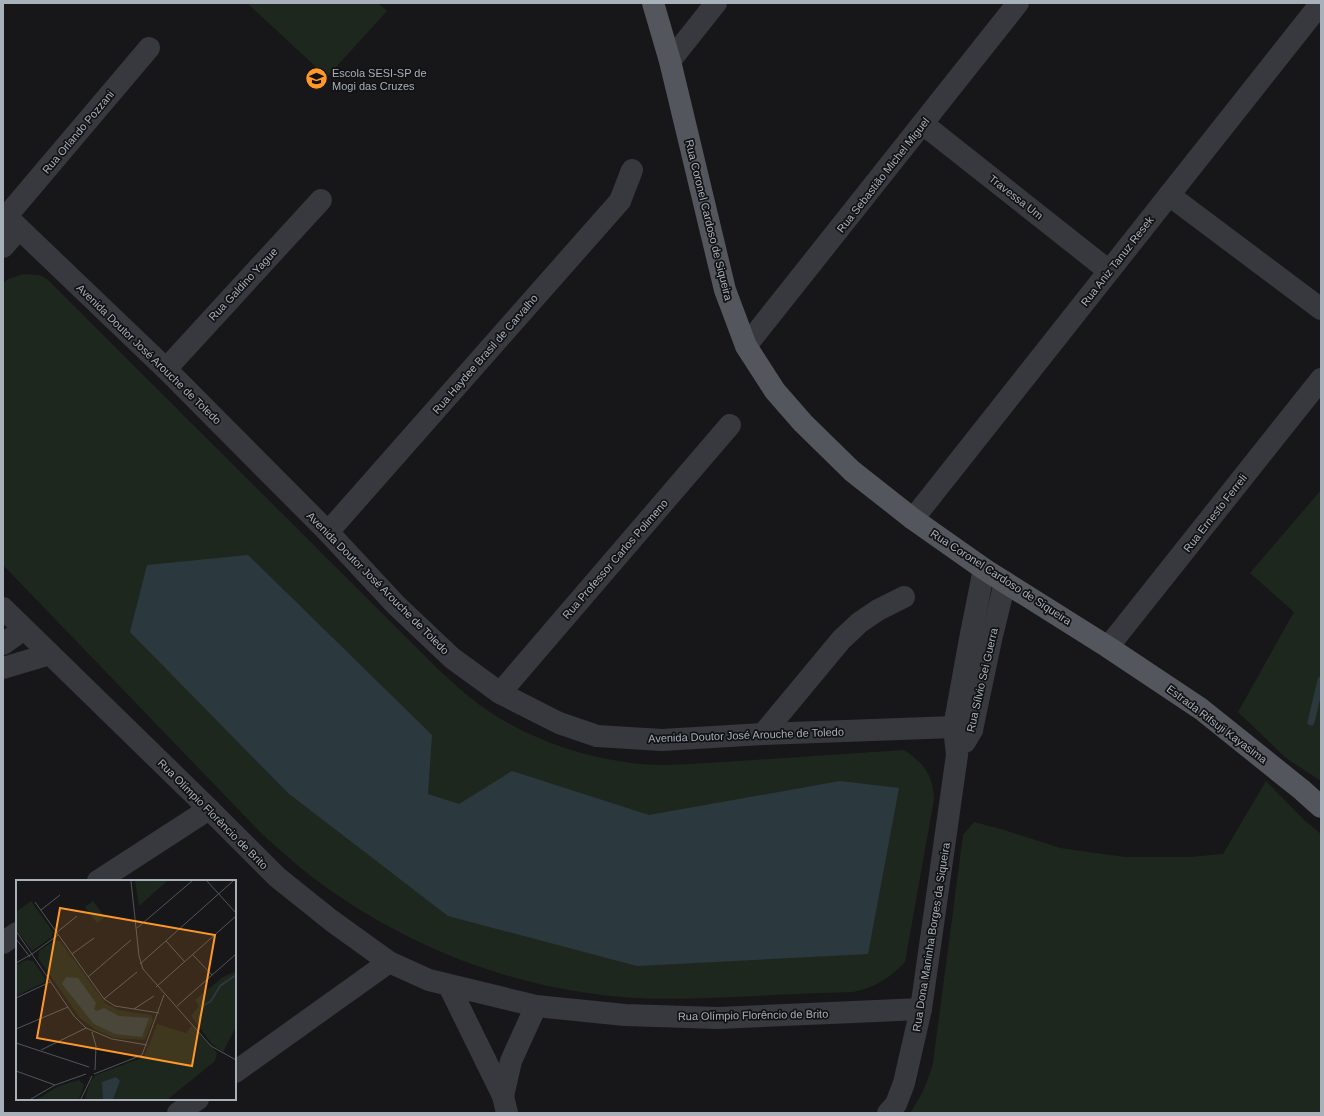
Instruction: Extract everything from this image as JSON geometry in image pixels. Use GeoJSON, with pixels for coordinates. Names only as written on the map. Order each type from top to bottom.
{"type":"FeatureCollection","features":[{"type":"Feature","properties":{"kind":"main road","name":"Rua Coronel Cardoso de Siqueira"},"geometry":{"type":"LineString","coordinates":[[653,3],[670,61],[723,282],[746,346],[775,391],[803,423],[852,471],[913,519],[984,570],[1108,647]]}},
{"type":"Feature","properties":{"kind":"main road","name":"Estrada Rifsuji Kayasima"},"geometry":{"type":"LineString","coordinates":[[1108,647],[1201,709],[1321,806]]}},
{"type":"Feature","properties":{"kind":"street"},"geometry":{"type":"LineString","coordinates":[[670,61],[716,3]]}},
{"type":"Feature","properties":{"kind":"street","name":"Rua Sebastião Michel Miguel"},"geometry":{"type":"LineString","coordinates":[[746,346],[1018,3]]}},
{"type":"Feature","properties":{"kind":"street","name":"Rua Aniz Tanuz Resek"},"geometry":{"type":"LineString","coordinates":[[913,519],[1321,3]]}},
{"type":"Feature","properties":{"kind":"street","name":"Rua Orlando Pozzani"},"geometry":{"type":"LineString","coordinates":[[3,247],[10,220],[149,48]]}},
{"type":"Feature","properties":{"kind":"street","name":"Travessa Um"},"geometry":{"type":"LineString","coordinates":[[923,124],[1109,270]]}},
{"type":"Feature","properties":{"kind":"street","name":"Rua Haydee Brasil de Carvalho"},"geometry":{"type":"LineString","coordinates":[[328,532],[620,201],[632,170]]}},
{"type":"Feature","properties":{"kind":"street"},"geometry":{"type":"LineString","coordinates":[[1169,195],[1321,308]]}},
{"type":"Feature","properties":{"kind":"street","name":"Rua Galdino Yague"},"geometry":{"type":"LineString","coordinates":[[166,369],[321,200]]}},
{"type":"Feature","properties":{"kind":"street","name":"Avenida Doutor José Arouche de Toledo"},"geometry":{"type":"LineString","coordinates":[[10,220],[166,369],[328,532],[396,605],[452,658],[500,693],[559,723],[597,736],[662,740],[763,734],[963,729]]}},
{"type":"Feature","properties":{"kind":"street","name":"Rua Ernesto Ferreli"},"geometry":{"type":"LineString","coordinates":[[1108,647],[1321,379]]}},
{"type":"Feature","properties":{"kind":"street","name":"Rua Professor Carlos Polimeno"},"geometry":{"type":"LineString","coordinates":[[500,693],[730,425]]}},
{"type":"Feature","properties":{"kind":"street","name":"Rua Sílvio Sei Guerra"},"geometry":{"type":"LineString","coordinates":[[963,729],[970,640],[984,570]]}},
{"type":"Feature","properties":{"kind":"street","name":"Rua Sílvio Sei Guerra"},"geometry":{"type":"LineString","coordinates":[[957,755],[963,729],[991,640],[1005,582]]}},
{"type":"Feature","properties":{"kind":"street"},"geometry":{"type":"LineString","coordinates":[[763,734],[841,640],[859,623],[878,610],[904,597]]}},
{"type":"Feature","properties":{"kind":"street","name":"Rua Olímpio Florêncio de Brito"},"geometry":{"type":"LineString","coordinates":[[3,608],[277,877],[332,921],[389,962],[429,980],[536,1006],[625,1015],[718,1018],[921,1010]]}},
{"type":"Feature","properties":{"kind":"street"},"geometry":{"type":"LineString","coordinates":[[3,644],[24,629]]}},
{"type":"Feature","properties":{"kind":"street"},"geometry":{"type":"LineString","coordinates":[[3,668],[50,654]]}},
{"type":"Feature","properties":{"kind":"street","name":"Rua Dona Maninha Borges da Siqueira"},"geometry":{"type":"LineString","coordinates":[[888,1113],[896,1104],[904,1083],[921,1010],[957,755]]}},
{"type":"Feature","properties":{"kind":"street"},"geometry":{"type":"LineString","coordinates":[[100,880],[209,809]]}},
{"type":"Feature","properties":{"kind":"street"},"geometry":{"type":"LineString","coordinates":[[3,943],[16,935]]}},
{"type":"Feature","properties":{"kind":"street"},"geometry":{"type":"LineString","coordinates":[[236,1071],[389,962]]}},
{"type":"Feature","properties":{"kind":"street"},"geometry":{"type":"LineString","coordinates":[[449,986],[505,1105]]}},
{"type":"Feature","properties":{"kind":"street"},"geometry":{"type":"LineString","coordinates":[[505,1105],[511,1061],[536,1006]]}},
{"type":"Feature","properties":{"kind":"street"},"geometry":{"type":"LineString","coordinates":[[178,1113],[197,1100]]}},
{"type":"Feature","properties":{"kind":"shaded area"},"geometry":{"type":"Polygon","coordinates":[[[247,3],[378,3],[387,11],[327,77],[247,3]]]}},
{"type":"Feature","properties":{"kind":"shaded area"},"geometry":{"type":"Polygon","coordinates":[[[23,274],[39,275],[47,279],[439,670],[481,706],[497,717],[532,735],[568,749],[606,759],[642,764],[692,764],[904,750],[911,755],[926,770],[932,783],[934,799],[905,962],[894,973],[881,982],[868,988],[853,992],[673,999],[636,998],[595,994],[554,987],[513,977],[474,965],[435,949],[362,911],[310,875],[261,833],[3,565],[3,284],[8,279],[23,274]]]}},
{"type":"Feature","properties":{"kind":"shaded area"},"geometry":{"type":"Polygon","coordinates":[[[1321,490],[1321,781],[1286,758],[1238,712],[1294,612],[1250,573],[1321,490]]]}},
{"type":"Feature","properties":{"kind":"shaded area"},"geometry":{"type":"Polygon","coordinates":[[[248,555],[432,735],[428,794],[459,804],[512,771],[649,815],[840,781],[899,788],[868,954],[637,966],[448,916],[288,793],[130,632],[147,565],[248,555]]]}},
{"type":"Feature","properties":{"kind":"shaded area"},"geometry":{"type":"Polygon","coordinates":[[[1266,781],[1303,819],[1321,834],[1321,1113],[910,1113],[924,1089],[933,1063],[963,835],[974,822],[1060,848],[1125,857],[1190,857],[1223,854],[1266,781]]]}},
{"type":"Feature","properties":{"kind":"waterway"},"geometry":{"type":"LineString","coordinates":[[1311,722],[1321,680]]}},
{"type":"Feature","properties":{"kind":"place","name":"Escola SESI-SP de Mogi das Cruzes"},"geometry":{"type":"Point","coordinates":[316,79]}}]}
